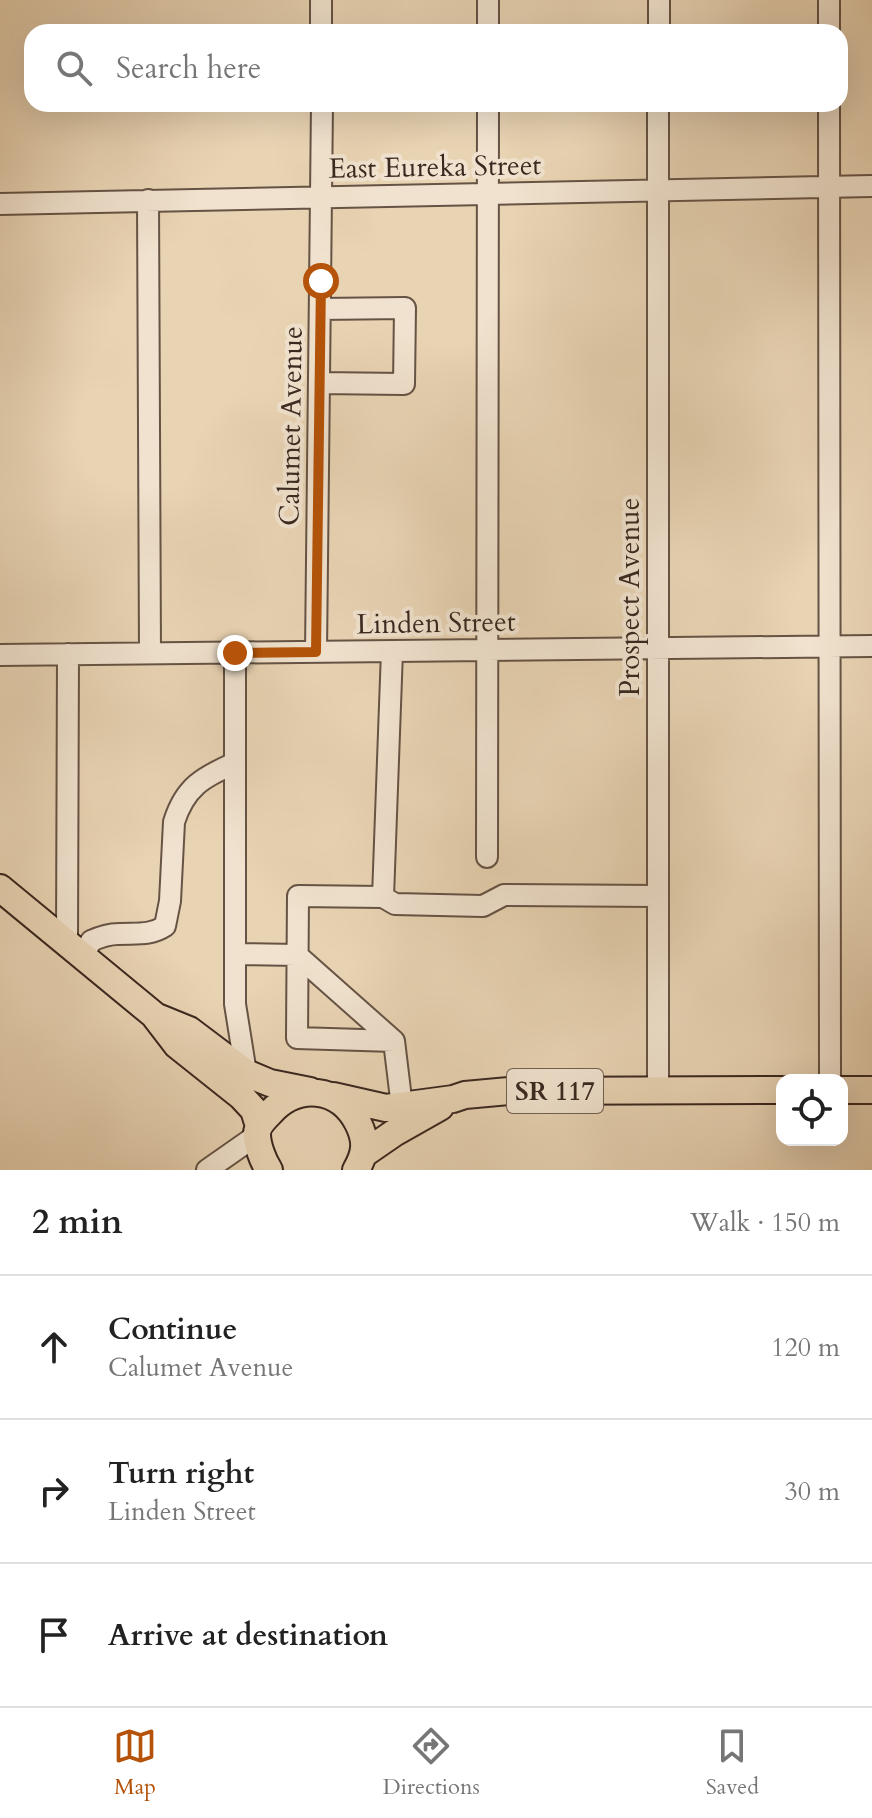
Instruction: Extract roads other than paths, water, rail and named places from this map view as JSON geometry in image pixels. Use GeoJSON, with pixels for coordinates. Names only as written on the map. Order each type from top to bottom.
{"type":"FeatureCollection","features":[{"type":"Feature","properties":{"kind":"main road","name":"SR 117"},"geometry":{"type":"LineString","coordinates":[[0,888],[154,1015],[177,1045],[241,1096],[254,1110],[263,1157],[269,1170]]}},
{"type":"Feature","properties":{"kind":"main road","name":"SR 117"},"geometry":{"type":"LineString","coordinates":[[154,1015],[189,1030],[246,1073],[270,1083],[386,1108],[509,1091],[776,1090]]}},
{"type":"Feature","properties":{"kind":"main road"},"geometry":{"type":"LineString","coordinates":[[848,1090],[872,1090]]}},
{"type":"Feature","properties":{"kind":"main road"},"geometry":{"type":"LineString","coordinates":[[258,1130],[284,1100],[301,1093],[325,1094],[344,1104],[358,1122],[363,1134],[364,1162]]}},
{"type":"Feature","properties":{"kind":"main road","name":"SR 117"},"geometry":{"type":"LineString","coordinates":[[364,1162],[394,1133],[453,1099]]}},
{"type":"Feature","properties":{"kind":"street"},"geometry":{"type":"LineString","coordinates":[[321,0],[321,24]]}},
{"type":"Feature","properties":{"kind":"street"},"geometry":{"type":"LineString","coordinates":[[488,0],[488,24]]}},
{"type":"Feature","properties":{"kind":"street"},"geometry":{"type":"LineString","coordinates":[[659,0],[659,24]]}},
{"type":"Feature","properties":{"kind":"street"},"geometry":{"type":"LineString","coordinates":[[829,0],[829,24]]}},
{"type":"Feature","properties":{"kind":"street","name":"Calumet Avenue"},"geometry":{"type":"LineString","coordinates":[[316,652],[322,112]]}},
{"type":"Feature","properties":{"kind":"street"},"geometry":{"type":"LineString","coordinates":[[487,857],[488,112]]}},
{"type":"Feature","properties":{"kind":"street","name":"Prospect Avenue"},"geometry":{"type":"LineString","coordinates":[[658,112],[658,1090]]}},
{"type":"Feature","properties":{"kind":"street"},"geometry":{"type":"LineString","coordinates":[[829,112],[830,1074]]}},
{"type":"Feature","properties":{"kind":"street","name":"East Eureka Street"},"geometry":{"type":"LineString","coordinates":[[0,204],[872,186]]}},
{"type":"Feature","properties":{"kind":"street"},"geometry":{"type":"LineString","coordinates":[[148,200],[150,653]]}},
{"type":"Feature","properties":{"kind":"street"},"geometry":{"type":"LineString","coordinates":[[319,383],[404,384],[405,308],[320,309]]}},
{"type":"Feature","properties":{"kind":"street","name":"Linden Street"},"geometry":{"type":"LineString","coordinates":[[0,655],[872,646]]}},
{"type":"Feature","properties":{"kind":"street"},"geometry":{"type":"LineString","coordinates":[[383,897],[392,651]]}},
{"type":"Feature","properties":{"kind":"street"},"geometry":{"type":"LineString","coordinates":[[235,653],[235,1004],[246,1073]]}},
{"type":"Feature","properties":{"kind":"street"},"geometry":{"type":"LineString","coordinates":[[68,654],[75,950],[101,937],[143,934],[165,926],[170,901],[174,822],[183,798],[197,784],[235,763]]}},
{"type":"Feature","properties":{"kind":"street"},"geometry":{"type":"LineString","coordinates":[[394,1041],[297,1038],[298,896],[383,897],[395,904],[483,906],[504,895],[658,896]]}},
{"type":"Feature","properties":{"kind":"street"},"geometry":{"type":"LineString","coordinates":[[236,954],[297,955],[394,1041],[402,1107]]}},
{"type":"Feature","properties":{"kind":"street"},"geometry":{"type":"LineString","coordinates":[[217,1051],[235,1004]]}},
{"type":"Feature","properties":{"kind":"street"},"geometry":{"type":"LineString","coordinates":[[207,1170],[258,1130]]}}]}
